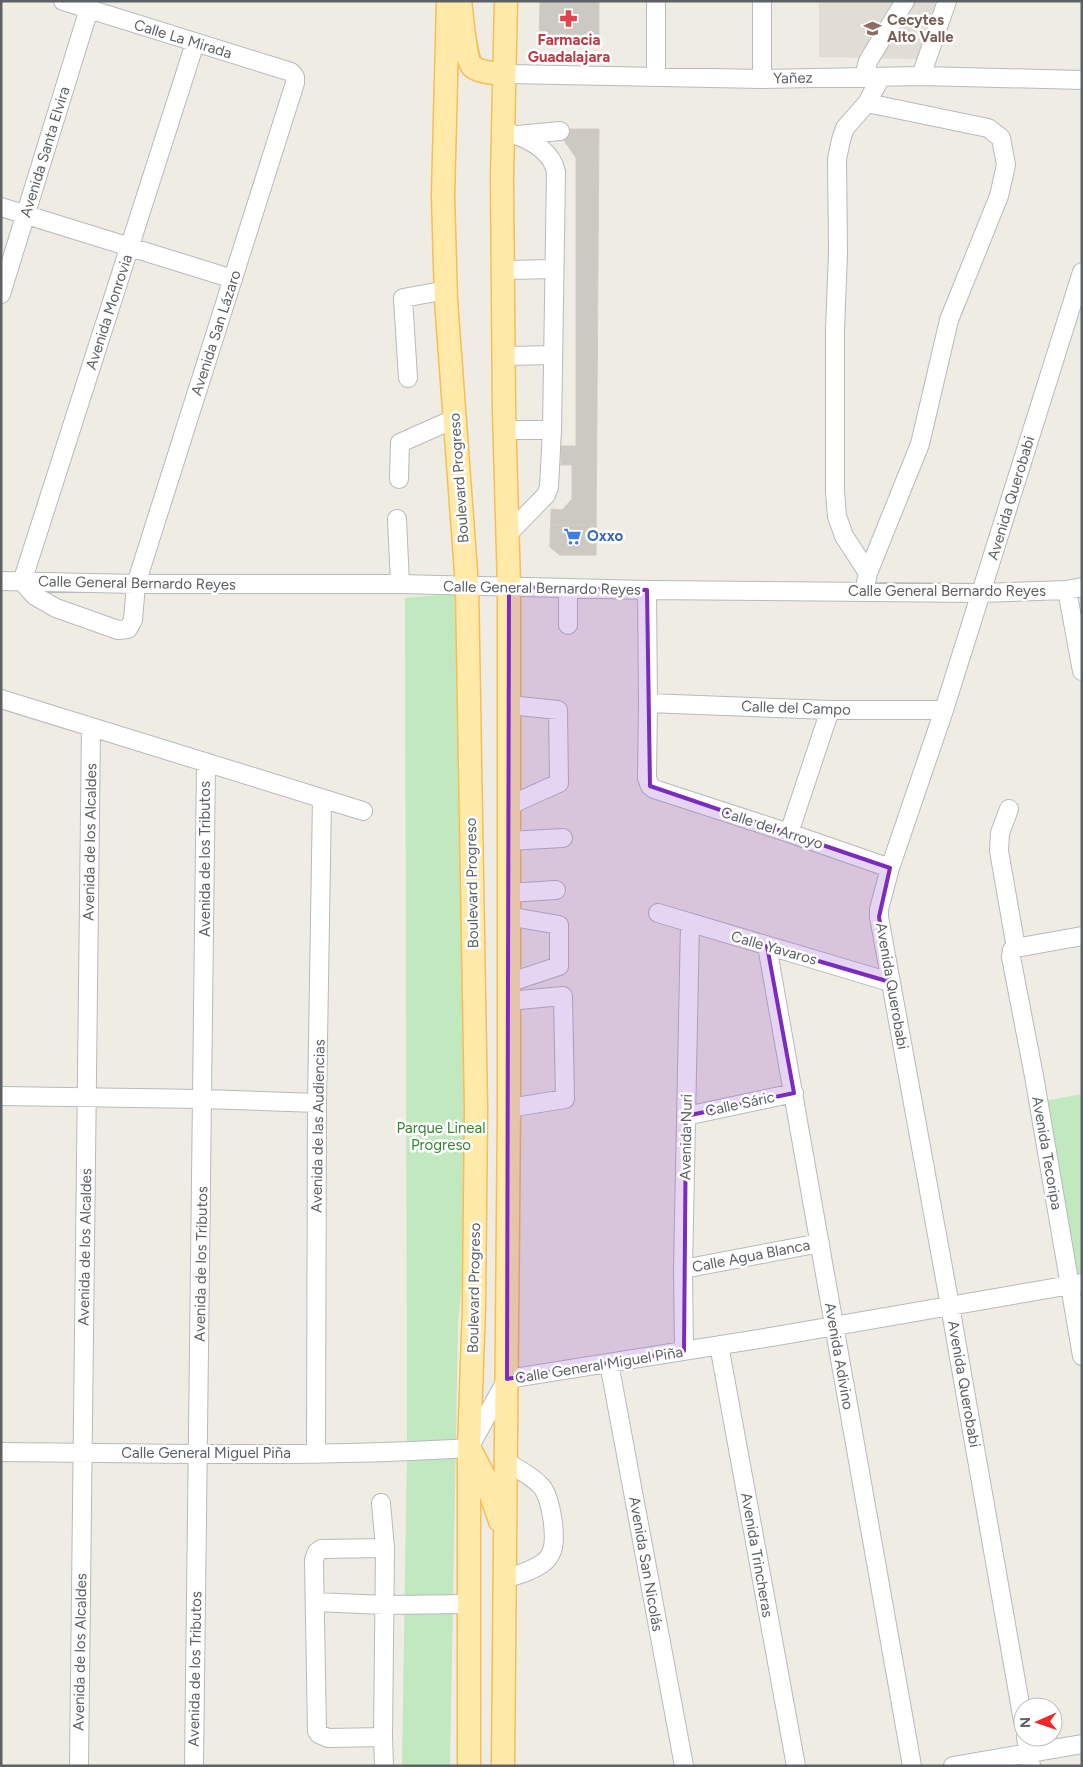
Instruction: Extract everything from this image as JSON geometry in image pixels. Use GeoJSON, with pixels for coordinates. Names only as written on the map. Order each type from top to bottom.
{"type":"FeatureCollection","features":[{"type":"Feature","properties":{"kind":"main road","name":"Boulevard Progreso"},"geometry":{"type":"LineString","coordinates":[[448,1],[444,196],[454,419],[467,586],[476,1110],[470,1448],[469,1766]]}},
{"type":"Feature","properties":{"kind":"main road"},"geometry":{"type":"LineString","coordinates":[[460,1],[468,58],[473,67],[482,71],[504,74]]}},
{"type":"Feature","properties":{"kind":"main road"},"geometry":{"type":"LineString","coordinates":[[503,1766],[509,1108],[509,587],[503,270],[510,133],[504,74],[506,1]]}},
{"type":"Feature","properties":{"kind":"main road"},"geometry":{"type":"LineString","coordinates":[[474,1306],[488,1346],[507,1379]]}},
{"type":"Feature","properties":{"kind":"main road"},"geometry":{"type":"LineString","coordinates":[[470,1448],[485,1478],[505,1533]]}},
{"type":"Feature","properties":{"kind":"street","name":"Calle La Mirada"},"geometry":{"type":"LineString","coordinates":[[63,1],[291,72],[295,77],[295,83]]}},
{"type":"Feature","properties":{"kind":"street"},"geometry":{"type":"LineString","coordinates":[[656,1],[656,77]]}},
{"type":"Feature","properties":{"kind":"street"},"geometry":{"type":"LineString","coordinates":[[762,1],[762,78]]}},
{"type":"Feature","properties":{"kind":"street"},"geometry":{"type":"LineString","coordinates":[[868,573],[844,536],[837,516],[835,492],[837,159],[840,140],[846,128],[867,103],[872,77],[868,61],[905,1]]}},
{"type":"Feature","properties":{"kind":"street"},"geometry":{"type":"LineString","coordinates":[[921,76],[947,1]]}},
{"type":"Feature","properties":{"kind":"street","name":"Avenida Santa Elvira"},"geometry":{"type":"LineString","coordinates":[[1,294],[89,9]]}},
{"type":"Feature","properties":{"kind":"street","name":"Avenida Monrovia"},"geometry":{"type":"LineString","coordinates":[[22,582],[195,43]]}},
{"type":"Feature","properties":{"kind":"street","name":"Yañez"},"geometry":{"type":"LineString","coordinates":[[504,74],[762,78],[921,76],[1082,80]]}},
{"type":"Feature","properties":{"kind":"street","name":"Avenida San Lázaro"},"geometry":{"type":"LineString","coordinates":[[22,582],[35,596],[56,608],[123,631],[128,629],[133,620],[136,584],[295,83]]}},
{"type":"Feature","properties":{"kind":"street"},"geometry":{"type":"LineString","coordinates":[[864,592],[868,573],[920,444],[948,320],[1000,196],[1006,165],[1001,138],[988,128],[867,103]]}},
{"type":"Feature","properties":{"kind":"street"},"geometry":{"type":"LineString","coordinates":[[510,133],[560,131]]}},
{"type":"Feature","properties":{"kind":"street"},"geometry":{"type":"LineString","coordinates":[[508,535],[549,490],[552,430],[556,172],[554,162],[544,151],[510,133]]}},
{"type":"Feature","properties":{"kind":"street"},"geometry":{"type":"LineString","coordinates":[[1,207],[233,279]]}},
{"type":"Feature","properties":{"kind":"street"},"geometry":{"type":"LineString","coordinates":[[503,270],[554,269]]}},
{"type":"Feature","properties":{"kind":"street","name":"Avenida Querobabi"},"geometry":{"type":"LineString","coordinates":[[1019,1697],[950,1306],[890,982],[879,909],[890,868],[944,710],[1082,272]]}},
{"type":"Feature","properties":{"kind":"street"},"geometry":{"type":"LineString","coordinates":[[408,378],[403,298],[447,290]]}},
{"type":"Feature","properties":{"kind":"street"},"geometry":{"type":"LineString","coordinates":[[504,356],[553,355]]}},
{"type":"Feature","properties":{"kind":"street"},"geometry":{"type":"LineString","coordinates":[[399,479],[400,443],[454,419]]}},
{"type":"Feature","properties":{"kind":"street"},"geometry":{"type":"LineString","coordinates":[[505,430],[552,430]]}},
{"type":"Feature","properties":{"kind":"street"},"geometry":{"type":"LineString","coordinates":[[397,519],[400,584]]}},
{"type":"Feature","properties":{"kind":"street","name":"Calle General Bernardo Reyes"},"geometry":{"type":"LineString","coordinates":[[1,581],[136,584],[400,584],[647,590],[981,593],[1074,588]]}},
{"type":"Feature","properties":{"kind":"street"},"geometry":{"type":"LineString","coordinates":[[568,588],[568,625]]}},
{"type":"Feature","properties":{"kind":"street"},"geometry":{"type":"LineString","coordinates":[[1074,588],[1082,671]]}},
{"type":"Feature","properties":{"kind":"street"},"geometry":{"type":"LineString","coordinates":[[647,590],[648,703]]}},
{"type":"Feature","properties":{"kind":"street"},"geometry":{"type":"LineString","coordinates":[[1,699],[363,812]]}},
{"type":"Feature","properties":{"kind":"street","name":"Calle del Campo"},"geometry":{"type":"LineString","coordinates":[[648,703],[830,710],[944,710]]}},
{"type":"Feature","properties":{"kind":"street","name":"Calle del Arroyo"},"geometry":{"type":"LineString","coordinates":[[648,703],[647,778],[650,786],[654,789],[890,868]]}},
{"type":"Feature","properties":{"kind":"street"},"geometry":{"type":"LineString","coordinates":[[508,705],[558,710],[559,783],[508,806]]}},
{"type":"Feature","properties":{"kind":"street"},"geometry":{"type":"LineString","coordinates":[[789,833],[830,710]]}},
{"type":"Feature","properties":{"kind":"street","name":"Avenida de los Alcaldes"},"geometry":{"type":"LineString","coordinates":[[79,1766],[91,728]]}},
{"type":"Feature","properties":{"kind":"street","name":"Avenida de los Tributos"},"geometry":{"type":"LineString","coordinates":[[194,1766],[206,762]]}},
{"type":"Feature","properties":{"kind":"street","name":"Avenida de las Audiencias"},"geometry":{"type":"LineString","coordinates":[[316,1454],[317,1103],[322,798]]}},
{"type":"Feature","properties":{"kind":"street","name":"Avenida Tecoripa"},"geometry":{"type":"LineString","coordinates":[[1009,809],[1000,833],[1000,852],[1014,949],[1011,957],[1075,1284],[1082,1356]]}},
{"type":"Feature","properties":{"kind":"street"},"geometry":{"type":"LineString","coordinates":[[508,841],[563,838]]}},
{"type":"Feature","properties":{"kind":"street"},"geometry":{"type":"LineString","coordinates":[[508,893],[556,890]]}},
{"type":"Feature","properties":{"kind":"street","name":"Calle Yavaros"},"geometry":{"type":"LineString","coordinates":[[658,913],[890,982]]}},
{"type":"Feature","properties":{"kind":"street"},"geometry":{"type":"LineString","coordinates":[[508,916],[559,925],[559,966],[508,992]]}},
{"type":"Feature","properties":{"kind":"street","name":"Avenida Nuri"},"geometry":{"type":"LineString","coordinates":[[684,1352],[683,1269],[690,923]]}},
{"type":"Feature","properties":{"kind":"street"},"geometry":{"type":"LineString","coordinates":[[1014,949],[1082,936]]}},
{"type":"Feature","properties":{"kind":"street","name":"Avenida Adivino"},"geometry":{"type":"LineString","coordinates":[[768,946],[912,1766]]}},
{"type":"Feature","properties":{"kind":"street"},"geometry":{"type":"LineString","coordinates":[[508,992],[563,996],[565,1099],[509,1108]]}},
{"type":"Feature","properties":{"kind":"street","name":"Calle Sáric"},"geometry":{"type":"LineString","coordinates":[[686,1116],[794,1093]]}},
{"type":"Feature","properties":{"kind":"street"},"geometry":{"type":"LineString","coordinates":[[1,1096],[203,1098],[317,1103]]}},
{"type":"Feature","properties":{"kind":"street","name":"Calle Agua Blanca"},"geometry":{"type":"LineString","coordinates":[[683,1269],[820,1243]]}},
{"type":"Feature","properties":{"kind":"street","name":"Calle General Miguel Piña"},"geometry":{"type":"LineString","coordinates":[[1,1452],[390,1454],[470,1448],[507,1379],[684,1352],[1075,1284]]}},
{"type":"Feature","properties":{"kind":"street","name":"Avenida Trincheras"},"geometry":{"type":"LineString","coordinates":[[720,1345],[796,1766]]}},
{"type":"Feature","properties":{"kind":"street","name":"Avenida San Nicolás"},"geometry":{"type":"LineString","coordinates":[[609,1363],[684,1766]]}},
{"type":"Feature","properties":{"kind":"street"},"geometry":{"type":"LineString","coordinates":[[504,1579],[527,1571],[544,1562],[552,1553],[553,1537],[550,1503],[543,1488],[530,1476],[506,1462]]}},
{"type":"Feature","properties":{"kind":"street"},"geometry":{"type":"LineString","coordinates":[[381,1503],[385,1548],[384,1766]]}},
{"type":"Feature","properties":{"kind":"street"},"geometry":{"type":"LineString","coordinates":[[383,1738],[328,1738],[319,1734],[317,1730],[314,1560],[317,1552],[325,1548],[385,1548]]}},
{"type":"Feature","properties":{"kind":"street"},"geometry":{"type":"LineString","coordinates":[[315,1602],[385,1605],[469,1604]]}},
{"type":"Feature","properties":{"kind":"street"},"geometry":{"type":"LineString","coordinates":[[953,1766],[1082,1744]]}},
{"type":"Feature","properties":{"kind":"highlighted area"},"geometry":{"type":"Polygon","coordinates":[[[509,587],[647,590],[650,786],[890,868],[879,917],[890,982],[767,946],[794,1093],[686,1116],[684,1351],[507,1379],[509,587]]]}},
{"type":"Feature","properties":{"kind":"shaded area","name":"Cecytes Alto Valle"},"geometry":{"type":"Polygon","coordinates":[[[819,1],[936,1],[919,59],[819,57],[819,1]]]}},
{"type":"Feature","properties":{"kind":"green space","name":"Parque Lineal Progreso"},"geometry":{"type":"Polygon","coordinates":[[[459,593],[475,1138],[458,1325],[450,1766],[402,1766],[407,1448],[405,598],[459,593]]]}},
{"type":"Feature","properties":{"kind":"green space"},"geometry":{"type":"Polygon","coordinates":[[[1082,1094],[1082,1273],[1077,1274],[1045,1101],[1082,1094]]]}},
{"type":"Feature","properties":{"kind":"building","name":"Farmacia Guadalajara"},"geometry":{"type":"Polygon","coordinates":[[[540,1],[599,1],[599,44],[546,44],[539,36],[540,1]]]}},
{"type":"Feature","properties":{"kind":"building"},"geometry":{"type":"Polygon","coordinates":[[[563,129],[599,129],[596,555],[560,555],[550,547],[551,509],[562,510],[572,499],[572,465],[561,465],[561,446],[576,446],[576,158],[563,139],[563,129]]]}},
{"type":"Feature","properties":{"kind":"building","name":"Oxxo"},"geometry":{"type":"Polygon","coordinates":[[[551,525],[596,525],[596,555],[560,555],[550,547],[551,525]]]}},
{"type":"Feature","properties":{"kind":"place","name":"Farmacia Guadalajara"},"geometry":{"type":"Point","coordinates":[569,19]}},
{"type":"Feature","properties":{"kind":"place","name":"Cecytes Alto Valle"},"geometry":{"type":"Point","coordinates":[873,29]}},
{"type":"Feature","properties":{"kind":"place","name":"Oxxo"},"geometry":{"type":"Point","coordinates":[573,536]}}]}
